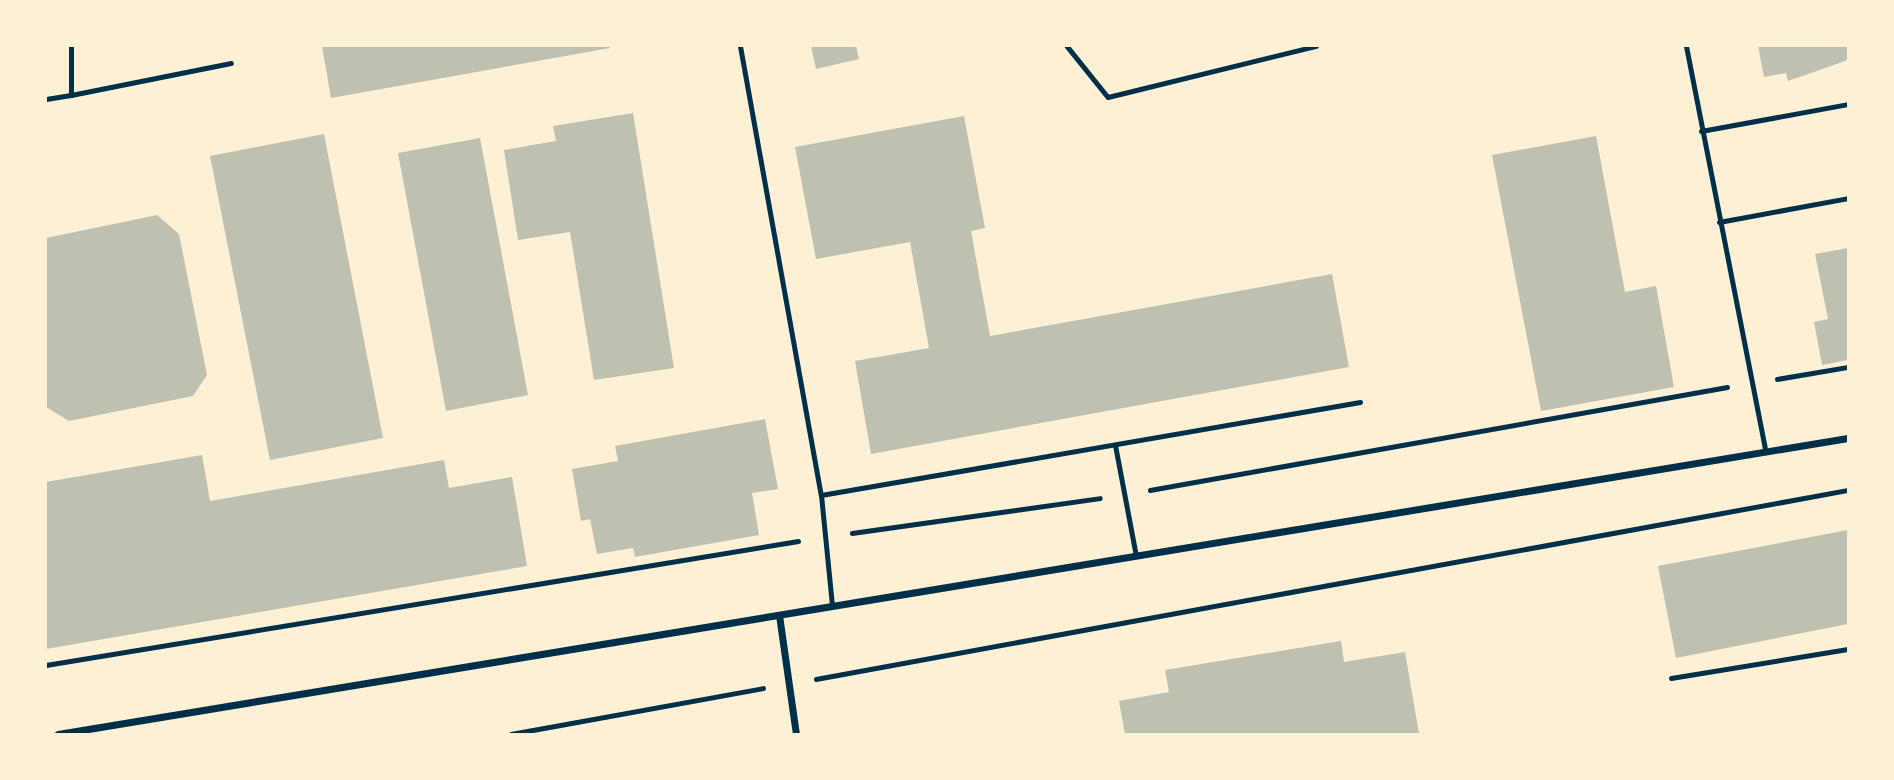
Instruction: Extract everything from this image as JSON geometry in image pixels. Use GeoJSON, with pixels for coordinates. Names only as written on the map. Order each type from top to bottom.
{"type":"FeatureCollection","features":[{"type":"Feature","properties":{"kind":"street"},"geometry":{"type":"LineString","coordinates":[[58,734],[1849,438]]}},
{"type":"Feature","properties":{"kind":"street"},"geometry":{"type":"LineString","coordinates":[[779,615],[796,734]]}},
{"type":"Feature","properties":{"kind":"lane"},"geometry":{"type":"LineString","coordinates":[[71,46],[71,95]]}},
{"type":"Feature","properties":{"kind":"lane"},"geometry":{"type":"LineString","coordinates":[[740,46],[821,495],[832,606]]}},
{"type":"Feature","properties":{"kind":"lane"},"geometry":{"type":"LineString","coordinates":[[1686,46],[1750,383],[1766,452]]}},
{"type":"Feature","properties":{"kind":"lane"},"geometry":{"type":"LineString","coordinates":[[46,99],[231,63]]}},
{"type":"Feature","properties":{"kind":"lane"},"geometry":{"type":"LineString","coordinates":[[1701,131],[1849,104]]}},
{"type":"Feature","properties":{"kind":"lane"},"geometry":{"type":"LineString","coordinates":[[1720,222],[1849,198]]}},
{"type":"Feature","properties":{"kind":"lane"},"geometry":{"type":"LineString","coordinates":[[821,495],[1360,402]]}},
{"type":"Feature","properties":{"kind":"lane"},"geometry":{"type":"LineString","coordinates":[[1115,445],[1136,556]]}},
{"type":"Feature","properties":{"kind":"lane"},"geometry":{"type":"LineString","coordinates":[[1671,678],[1849,649]]}},
{"type":"Feature","properties":{"kind":"path"},"geometry":{"type":"LineString","coordinates":[[1067,46],[1108,97],[1316,46]]}},
{"type":"Feature","properties":{"kind":"path"},"geometry":{"type":"LineString","coordinates":[[46,665],[824,537],[1124,494],[1849,367]]}},
{"type":"Feature","properties":{"kind":"path"},"geometry":{"type":"LineString","coordinates":[[511,734],[1849,490]]}},
{"type":"Feature","properties":{"kind":"building"},"geometry":{"type":"Polygon","coordinates":[[[322,46],[610,46],[610,48],[331,98],[322,46]]]}},
{"type":"Feature","properties":{"kind":"building"},"geometry":{"type":"Polygon","coordinates":[[[811,46],[856,46],[859,59],[816,69],[811,46]]]}},
{"type":"Feature","properties":{"kind":"building"},"geometry":{"type":"Polygon","coordinates":[[[1758,46],[1848,46],[1848,60],[1788,81],[1786,73],[1764,77],[1758,46]]]}},
{"type":"Feature","properties":{"kind":"building"},"geometry":{"type":"Polygon","coordinates":[[[633,113],[674,368],[594,380],[570,232],[518,240],[504,150],[556,141],[553,126],[633,113]]]}},
{"type":"Feature","properties":{"kind":"building"},"geometry":{"type":"Polygon","coordinates":[[[964,116],[985,228],[971,231],[990,336],[1332,274],[1349,367],[871,454],[855,361],[929,348],[910,242],[816,259],[795,147],[964,116]]]}},
{"type":"Feature","properties":{"kind":"building"},"geometry":{"type":"Polygon","coordinates":[[[324,134],[383,438],[270,460],[210,156],[324,134]]]}},
{"type":"Feature","properties":{"kind":"building"},"geometry":{"type":"Polygon","coordinates":[[[1596,136],[1625,292],[1656,286],[1674,387],[1541,411],[1492,155],[1596,136]]]}},
{"type":"Feature","properties":{"kind":"building"},"geometry":{"type":"Polygon","coordinates":[[[480,138],[528,395],[446,411],[398,153],[480,138]]]}},
{"type":"Feature","properties":{"kind":"building"},"geometry":{"type":"Polygon","coordinates":[[[157,215],[179,234],[207,375],[193,396],[69,421],[46,407],[46,238],[157,215]]]}},
{"type":"Feature","properties":{"kind":"building"},"geometry":{"type":"Polygon","coordinates":[[[1848,248],[1848,360],[1822,365],[1814,322],[1828,319],[1815,254],[1848,248]]]}},
{"type":"Feature","properties":{"kind":"building"},"geometry":{"type":"Polygon","coordinates":[[[765,419],[778,489],[752,493],[759,535],[635,557],[633,548],[597,554],[590,519],[581,521],[572,469],[618,461],[615,446],[765,419]]]}},
{"type":"Feature","properties":{"kind":"building"},"geometry":{"type":"Polygon","coordinates":[[[202,455],[210,501],[444,460],[449,488],[512,477],[527,566],[46,649],[46,482],[202,455]]]}},
{"type":"Feature","properties":{"kind":"building"},"geometry":{"type":"Polygon","coordinates":[[[1848,530],[1848,624],[1676,658],[1658,566],[1848,530]]]}},
{"type":"Feature","properties":{"kind":"building"},"geometry":{"type":"Polygon","coordinates":[[[1341,641],[1344,662],[1405,652],[1419,734],[1125,734],[1119,701],[1169,692],[1165,670],[1341,641]]]}}]}
